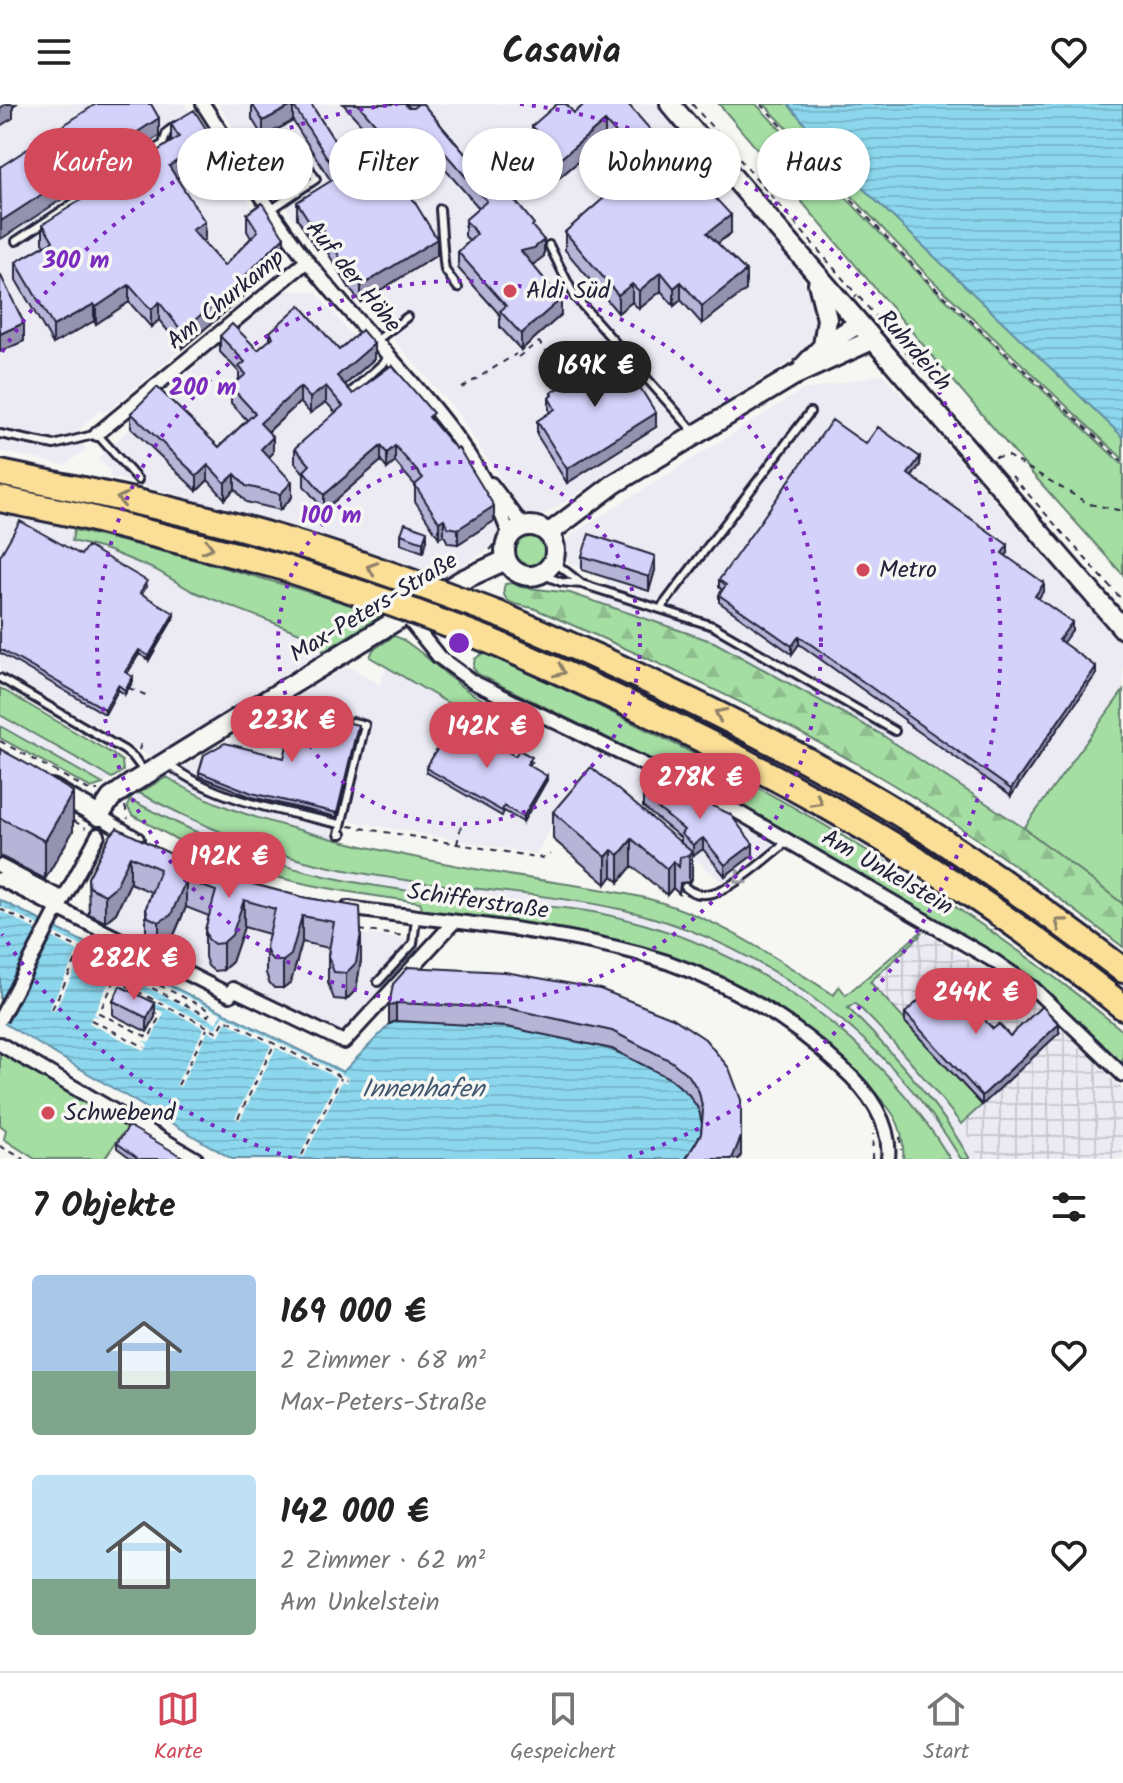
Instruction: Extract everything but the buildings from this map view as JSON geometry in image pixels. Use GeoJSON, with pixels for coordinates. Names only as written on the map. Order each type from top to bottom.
{"type":"FeatureCollection","features":[{"type":"Feature","properties":{"kind":"highway"},"geometry":{"type":"LineString","coordinates":[[0,473],[192,514],[285,540],[404,578],[625,667],[746,727],[865,793],[1008,885],[1123,970]]}},
{"type":"Feature","properties":{"kind":"highway"},"geometry":{"type":"LineString","coordinates":[[0,499],[78,515],[278,566],[488,640],[612,694],[720,747],[850,820],[990,908],[1123,1007]]}},
{"type":"Feature","properties":{"kind":"street","name":"Ruhrdeich"},"geometry":{"type":"LineString","coordinates":[[670,104],[817,277],[850,301],[858,324],[1123,629]]}},
{"type":"Feature","properties":{"kind":"street","name":"Auf der Höhe"},"geometry":{"type":"LineString","coordinates":[[201,107],[216,128]]}},
{"type":"Feature","properties":{"kind":"street","name":"Auf der Höhe"},"geometry":{"type":"LineString","coordinates":[[266,200],[307,261],[440,412],[517,532]]}},
{"type":"Feature","properties":{"kind":"street","name":"Am Churkamp"},"geometry":{"type":"LineString","coordinates":[[97,434],[307,261]]}},
{"type":"Feature","properties":{"kind":"street"},"geometry":{"type":"LineString","coordinates":[[817,277],[827,319],[823,346]]}},
{"type":"Feature","properties":{"kind":"street"},"geometry":{"type":"LineString","coordinates":[[798,373],[823,346],[858,324]]}},
{"type":"Feature","properties":{"kind":"street"},"geometry":{"type":"LineString","coordinates":[[553,530],[554,571],[533,576],[506,567],[505,547],[517,532],[553,530],[614,484],[798,373],[872,340]]}},
{"type":"Feature","properties":{"kind":"street","name":"Max-Peters-Straße"},"geometry":{"type":"LineString","coordinates":[[99,816],[114,795],[462,580],[506,567]]}},
{"type":"Feature","properties":{"kind":"street","name":"Am Unkelstein"},"geometry":{"type":"LineString","coordinates":[[406,616],[439,657],[473,682],[719,801],[994,961],[1033,988],[1123,1075]]}},
{"type":"Feature","properties":{"kind":"street"},"geometry":{"type":"LineString","coordinates":[[36,780],[147,845]]}},
{"type":"Feature","properties":{"kind":"street"},"geometry":{"type":"LineString","coordinates":[[0,1019],[98,835]]}},
{"type":"Feature","properties":{"kind":"street"},"geometry":{"type":"LineString","coordinates":[[0,866],[59,907]]}},
{"type":"Feature","properties":{"kind":"street"},"geometry":{"type":"LineString","coordinates":[[0,879],[59,907]]}},
{"type":"Feature","properties":{"kind":"street","name":"Schifferstraße"},"geometry":{"type":"LineString","coordinates":[[338,906],[451,926],[599,943],[685,969],[781,1019],[822,1049],[865,1091],[878,1111],[886,1132],[888,1159]]}},
{"type":"Feature","properties":{"kind":"street","name":"Schifferstraße"},"geometry":{"type":"LineString","coordinates":[[59,907],[230,995],[233,989],[344,1042],[451,926]]}},
{"type":"Feature","properties":{"kind":"street"},"geometry":{"type":"LineString","coordinates":[[0,1044],[196,1159]]}},
{"type":"Feature","properties":{"kind":"lane"},"geometry":{"type":"LineString","coordinates":[[16,241],[163,144],[167,132],[187,118]]}},
{"type":"Feature","properties":{"kind":"lane"},"geometry":{"type":"LineString","coordinates":[[272,209],[285,200]]}},
{"type":"Feature","properties":{"kind":"lane"},"geometry":{"type":"LineString","coordinates":[[440,209],[445,270],[458,288]]}},
{"type":"Feature","properties":{"kind":"lane"},"geometry":{"type":"LineString","coordinates":[[549,245],[575,297],[697,434]]}},
{"type":"Feature","properties":{"kind":"lane"},"geometry":{"type":"LineString","coordinates":[[376,341],[407,317]]}},
{"type":"Feature","properties":{"kind":"lane"},"geometry":{"type":"LineString","coordinates":[[350,393],[390,357]]}},
{"type":"Feature","properties":{"kind":"lane"},"geometry":{"type":"LineString","coordinates":[[661,608],[810,412]]}},
{"type":"Feature","properties":{"kind":"lane"},"geometry":{"type":"LineString","coordinates":[[0,434],[54,445],[97,434],[138,480]]}},
{"type":"Feature","properties":{"kind":"lane"},"geometry":{"type":"LineString","coordinates":[[554,571],[582,584]]}},
{"type":"Feature","properties":{"kind":"lane"},"geometry":{"type":"LineString","coordinates":[[554,571],[582,584],[713,626],[895,731]]}},
{"type":"Feature","properties":{"kind":"lane"},"geometry":{"type":"LineString","coordinates":[[0,678],[124,750],[146,775]]}},
{"type":"Feature","properties":{"kind":"lane"},"geometry":{"type":"LineString","coordinates":[[342,834],[339,834],[340,824],[365,725],[353,722]]}},
{"type":"Feature","properties":{"kind":"lane"},"geometry":{"type":"LineString","coordinates":[[165,763],[186,777],[254,804],[340,824]]}},
{"type":"Feature","properties":{"kind":"lane"},"geometry":{"type":"LineString","coordinates":[[685,887],[691,893],[711,895],[723,891],[780,848],[786,839]]}},
{"type":"Feature","properties":{"kind":"lane"},"geometry":{"type":"LineString","coordinates":[[378,982],[411,947],[416,918]]}},
{"type":"Feature","properties":{"kind":"path"},"geometry":{"type":"LineString","coordinates":[[692,104],[850,301],[936,387]]}},
{"type":"Feature","properties":{"kind":"path"},"geometry":{"type":"LineString","coordinates":[[761,104],[927,280],[1123,462]]}},
{"type":"Feature","properties":{"kind":"path"},"geometry":{"type":"LineString","coordinates":[[462,388],[539,342],[549,355],[555,355]]}},
{"type":"Feature","properties":{"kind":"path"},"geometry":{"type":"LineString","coordinates":[[981,466],[995,457],[1008,456],[1089,504],[1123,511]]}},
{"type":"Feature","properties":{"kind":"path"},"geometry":{"type":"LineString","coordinates":[[1006,468],[1123,601]]}},
{"type":"Feature","properties":{"kind":"path"},"geometry":{"type":"LineString","coordinates":[[506,567],[528,582],[543,581],[554,585],[554,571],[568,566],[563,559],[562,543],[568,536],[553,530]]}},
{"type":"Feature","properties":{"kind":"path"},"geometry":{"type":"LineString","coordinates":[[129,688],[148,696]]}},
{"type":"Feature","properties":{"kind":"path"},"geometry":{"type":"LineString","coordinates":[[0,741],[89,790]]}},
{"type":"Feature","properties":{"kind":"path"},"geometry":{"type":"LineString","coordinates":[[126,801],[126,816],[135,824]]}},
{"type":"Feature","properties":{"kind":"path"},"geometry":{"type":"LineString","coordinates":[[73,821],[98,835]]}},
{"type":"Feature","properties":{"kind":"path"},"geometry":{"type":"LineString","coordinates":[[340,824],[542,858],[551,854]]}},
{"type":"Feature","properties":{"kind":"path"},"geometry":{"type":"LineString","coordinates":[[457,845],[461,826]]}},
{"type":"Feature","properties":{"kind":"path"},"geometry":{"type":"LineString","coordinates":[[0,909],[41,929]]}},
{"type":"Feature","properties":{"kind":"path"},"geometry":{"type":"LineString","coordinates":[[348,928],[415,937]]}},
{"type":"Feature","properties":{"kind":"path"},"geometry":{"type":"LineString","coordinates":[[55,936],[121,968],[99,1013],[149,1038],[160,1016],[148,1009]]}},
{"type":"Feature","properties":{"kind":"path"},"geometry":{"type":"LineString","coordinates":[[52,1009],[82,949]]}},
{"type":"Feature","properties":{"kind":"path"},"geometry":{"type":"LineString","coordinates":[[119,971],[208,1016],[211,1011],[133,972],[142,956]]}},
{"type":"Feature","properties":{"kind":"path"},"geometry":{"type":"LineString","coordinates":[[115,980],[218,1032],[225,1019],[347,1080]]}},
{"type":"Feature","properties":{"kind":"path"},"geometry":{"type":"LineString","coordinates":[[99,1024],[104,1015]]}},
{"type":"Feature","properties":{"kind":"path"},"geometry":{"type":"LineString","coordinates":[[91,1020],[145,1047]]}},
{"type":"Feature","properties":{"kind":"path"},"geometry":{"type":"LineString","coordinates":[[111,1031],[117,1022]]}},
{"type":"Feature","properties":{"kind":"path"},"geometry":{"type":"LineString","coordinates":[[178,1085],[207,1027]]}},
{"type":"Feature","properties":{"kind":"path"},"geometry":{"type":"LineString","coordinates":[[138,1044],[143,1035]]}},
{"type":"Feature","properties":{"kind":"path"},"geometry":{"type":"LineString","coordinates":[[238,1118],[275,1044]]}},
{"type":"Feature","properties":{"kind":"path"},"geometry":{"type":"LineString","coordinates":[[302,1155],[341,1077]]}},
{"type":"Feature","properties":{"kind":"path"},"geometry":{"type":"LineString","coordinates":[[872,1159],[873,1131]]}},
{"type":"Feature","properties":{"kind":"path"},"geometry":{"type":"LineString","coordinates":[[0,1146],[24,1159]]}},
{"type":"Feature","properties":{"kind":"shaded area"},"geometry":{"type":"Polygon","coordinates":[[[0,104],[185,104],[201,128],[177,128],[177,200],[248,200],[284,254],[238,301],[109,410],[104,412],[100,409],[74,435],[86,449],[65,465],[0,451],[0,104]]]}},
{"type":"Feature","properties":{"kind":"shaded area"},"geometry":{"type":"Polygon","coordinates":[[[218,104],[658,104],[678,128],[579,128],[579,200],[739,200],[797,269],[816,304],[816,332],[805,350],[783,366],[545,514],[529,515],[519,507],[456,411],[352,292],[323,245],[317,249],[281,200],[313,200],[313,128],[234,128],[218,104]]]}},
{"type":"Feature","properties":{"kind":"shaded area"},"geometry":{"type":"Polygon","coordinates":[[[285,290],[316,292],[458,463],[497,524],[498,538],[489,549],[443,578],[290,526],[111,477],[109,469],[98,459],[201,361],[285,290]]]}},
{"type":"Feature","properties":{"kind":"shaded area"},"geometry":{"type":"Polygon","coordinates":[[[883,374],[1123,646],[1123,691],[1024,828],[879,733],[714,642],[600,602],[608,578],[570,564],[566,558],[566,542],[572,534],[801,391],[883,374]]]}},
{"type":"Feature","properties":{"kind":"shaded area"},"geometry":{"type":"Polygon","coordinates":[[[0,515],[74,530],[73,541],[107,550],[156,570],[192,591],[253,616],[322,636],[323,652],[152,757],[0,671],[0,515]]]}},
{"type":"Feature","properties":{"kind":"shaded area"},"geometry":{"type":"Polygon","coordinates":[[[351,667],[380,685],[386,667],[515,742],[528,720],[741,821],[777,843],[723,883],[601,778],[584,768],[536,854],[345,820],[341,842],[252,817],[201,796],[167,777],[344,668],[351,667]]]}},
{"type":"Feature","properties":{"kind":"shaded area"},"geometry":{"type":"Polygon","coordinates":[[[0,715],[112,778],[103,784],[0,726],[0,715]]]}},
{"type":"Feature","properties":{"kind":"shaded area"},"geometry":{"type":"Polygon","coordinates":[[[139,793],[195,822],[310,862],[360,873],[602,905],[653,918],[739,953],[825,1006],[868,1044],[908,1084],[961,1159],[950,1159],[901,1091],[863,1050],[820,1013],[767,978],[702,944],[601,913],[424,893],[308,872],[245,853],[191,832],[129,799],[139,793]]]}},
{"type":"Feature","properties":{"kind":"shaded area"},"geometry":{"type":"Polygon","coordinates":[[[112,853],[361,934],[421,941],[383,991],[341,1036],[227,991],[81,919],[112,853]]]}},
{"type":"Feature","properties":{"kind":"shaded area"},"geometry":{"type":"Polygon","coordinates":[[[922,931],[1027,996],[1123,1090],[1123,1159],[980,1159],[961,1124],[982,1105],[869,982],[922,931]]]}},
{"type":"Feature","properties":{"kind":"shaded area"},"geometry":{"type":"Polygon","coordinates":[[[854,1003],[922,1074],[961,1124],[980,1159],[970,1159],[953,1129],[917,1081],[848,1008],[854,1003]]]}},
{"type":"Feature","properties":{"kind":"green space"},"geometry":{"type":"Polygon","coordinates":[[[719,104],[756,104],[779,128],[757,128],[757,149],[719,104]]]}},
{"type":"Feature","properties":{"kind":"green space"},"geometry":{"type":"Polygon","coordinates":[[[764,104],[788,104],[808,128],[787,128],[764,104]]]}},
{"type":"Feature","properties":{"kind":"green space"},"geometry":{"type":"Polygon","coordinates":[[[870,195],[1123,437],[1123,459],[929,277],[856,200],[870,200],[870,195]]]}},
{"type":"Feature","properties":{"kind":"green space"},"geometry":{"type":"Polygon","coordinates":[[[800,200],[848,200],[928,283],[1123,465],[1123,575],[1029,470],[800,200]]]}},
{"type":"Feature","properties":{"kind":"green space"},"geometry":{"type":"Polygon","coordinates":[[[74,530],[229,569],[382,615],[323,652],[321,636],[310,637],[192,591],[156,570],[107,550],[72,541],[74,530]]]}},
{"type":"Feature","properties":{"kind":"green space"},"geometry":{"type":"Polygon","coordinates":[[[530,535],[541,540],[546,551],[541,562],[530,567],[519,562],[514,551],[519,540],[530,535]]]}},
{"type":"Feature","properties":{"kind":"green space"},"geometry":{"type":"Polygon","coordinates":[[[513,583],[520,587],[570,593],[714,642],[879,733],[1024,828],[1123,904],[1123,947],[998,854],[901,790],[786,725],[703,684],[533,608],[507,600],[504,596],[505,584],[513,583]]]}},
{"type":"Feature","properties":{"kind":"green space"},"geometry":{"type":"Polygon","coordinates":[[[394,636],[410,644],[472,694],[528,720],[516,743],[370,657],[373,650],[394,636]]]}},
{"type":"Feature","properties":{"kind":"green space"},"geometry":{"type":"Polygon","coordinates":[[[483,653],[568,691],[715,765],[837,832],[955,906],[1123,1031],[1123,1066],[1038,983],[997,954],[729,798],[478,674],[473,668],[475,659],[483,653]]]}},
{"type":"Feature","properties":{"kind":"green space"},"geometry":{"type":"Polygon","coordinates":[[[0,688],[111,753],[122,761],[123,771],[112,778],[0,715],[0,688]]]}},
{"type":"Feature","properties":{"kind":"green space"},"geometry":{"type":"Polygon","coordinates":[[[1123,691],[1123,904],[1024,828],[1123,691]]]}},
{"type":"Feature","properties":{"kind":"green space"},"geometry":{"type":"Polygon","coordinates":[[[0,726],[103,784],[91,788],[0,738],[0,726]]]}},
{"type":"Feature","properties":{"kind":"green space"},"geometry":{"type":"Polygon","coordinates":[[[167,777],[230,808],[321,836],[421,859],[623,893],[667,904],[717,925],[765,951],[834,995],[839,986],[846,995],[922,931],[870,982],[982,1105],[961,1124],[869,1017],[855,1003],[848,1008],[914,1080],[944,1118],[970,1159],[961,1159],[929,1112],[893,1069],[852,1029],[807,994],[759,963],[708,938],[655,918],[600,905],[384,877],[290,857],[224,833],[139,793],[167,777]]]}},
{"type":"Feature","properties":{"kind":"green space"},"geometry":{"type":"Polygon","coordinates":[[[129,799],[216,841],[308,872],[416,892],[593,912],[656,928],[707,947],[755,971],[802,1000],[845,1034],[884,1072],[919,1114],[950,1159],[903,1159],[901,1133],[892,1113],[833,1051],[771,1006],[702,971],[666,957],[593,937],[424,913],[420,902],[327,888],[236,866],[177,845],[178,840],[132,815],[128,808],[129,799]]]}},
{"type":"Feature","properties":{"kind":"green space"},"geometry":{"type":"Polygon","coordinates":[[[0,1048],[133,1126],[125,1137],[121,1135],[104,1159],[35,1159],[4,1139],[6,1130],[0,1125],[0,1048]]]}},
{"type":"Feature","properties":{"kind":"water"},"geometry":{"type":"Polygon","coordinates":[[[788,104],[1123,104],[1123,437],[870,195],[870,128],[808,128],[788,104]]]}},
{"type":"Feature","properties":{"kind":"water","name":"Innenhafen"},"geometry":{"type":"Polygon","coordinates":[[[0,900],[343,1072],[396,1021],[532,1030],[598,1046],[660,1073],[688,1093],[699,1110],[702,1123],[698,1159],[232,1159],[0,1021],[0,900]]]}},
{"type":"Feature","properties":{"kind":"pier"},"geometry":{"type":"Polygon","coordinates":[[[0,906],[126,968],[128,974],[135,963],[140,965],[137,972],[221,1013],[217,1023],[139,983],[136,988],[216,1028],[224,1015],[349,1078],[347,1083],[342,1081],[304,1157],[300,1155],[337,1078],[276,1048],[240,1120],[235,1118],[271,1045],[226,1022],[219,1036],[208,1031],[180,1087],[176,1085],[204,1028],[119,985],[117,989],[164,1013],[150,1042],[142,1041],[148,1044],[145,1051],[89,1023],[92,1016],[99,1017],[94,1014],[115,969],[84,953],[54,1011],[49,1009],[78,951],[48,935],[0,1026],[0,1012],[42,933],[2,912],[0,916],[0,906]]]}},
{"type":"Feature","properties":{"kind":"place","name":"Aldi Süd"},"geometry":{"type":"Point","coordinates":[510,291]}},
{"type":"Feature","properties":{"kind":"place","name":"Metro"},"geometry":{"type":"Point","coordinates":[863,570]}},
{"type":"Feature","properties":{"kind":"place","name":"Schwebend"},"geometry":{"type":"Point","coordinates":[48,1113]}}]}
